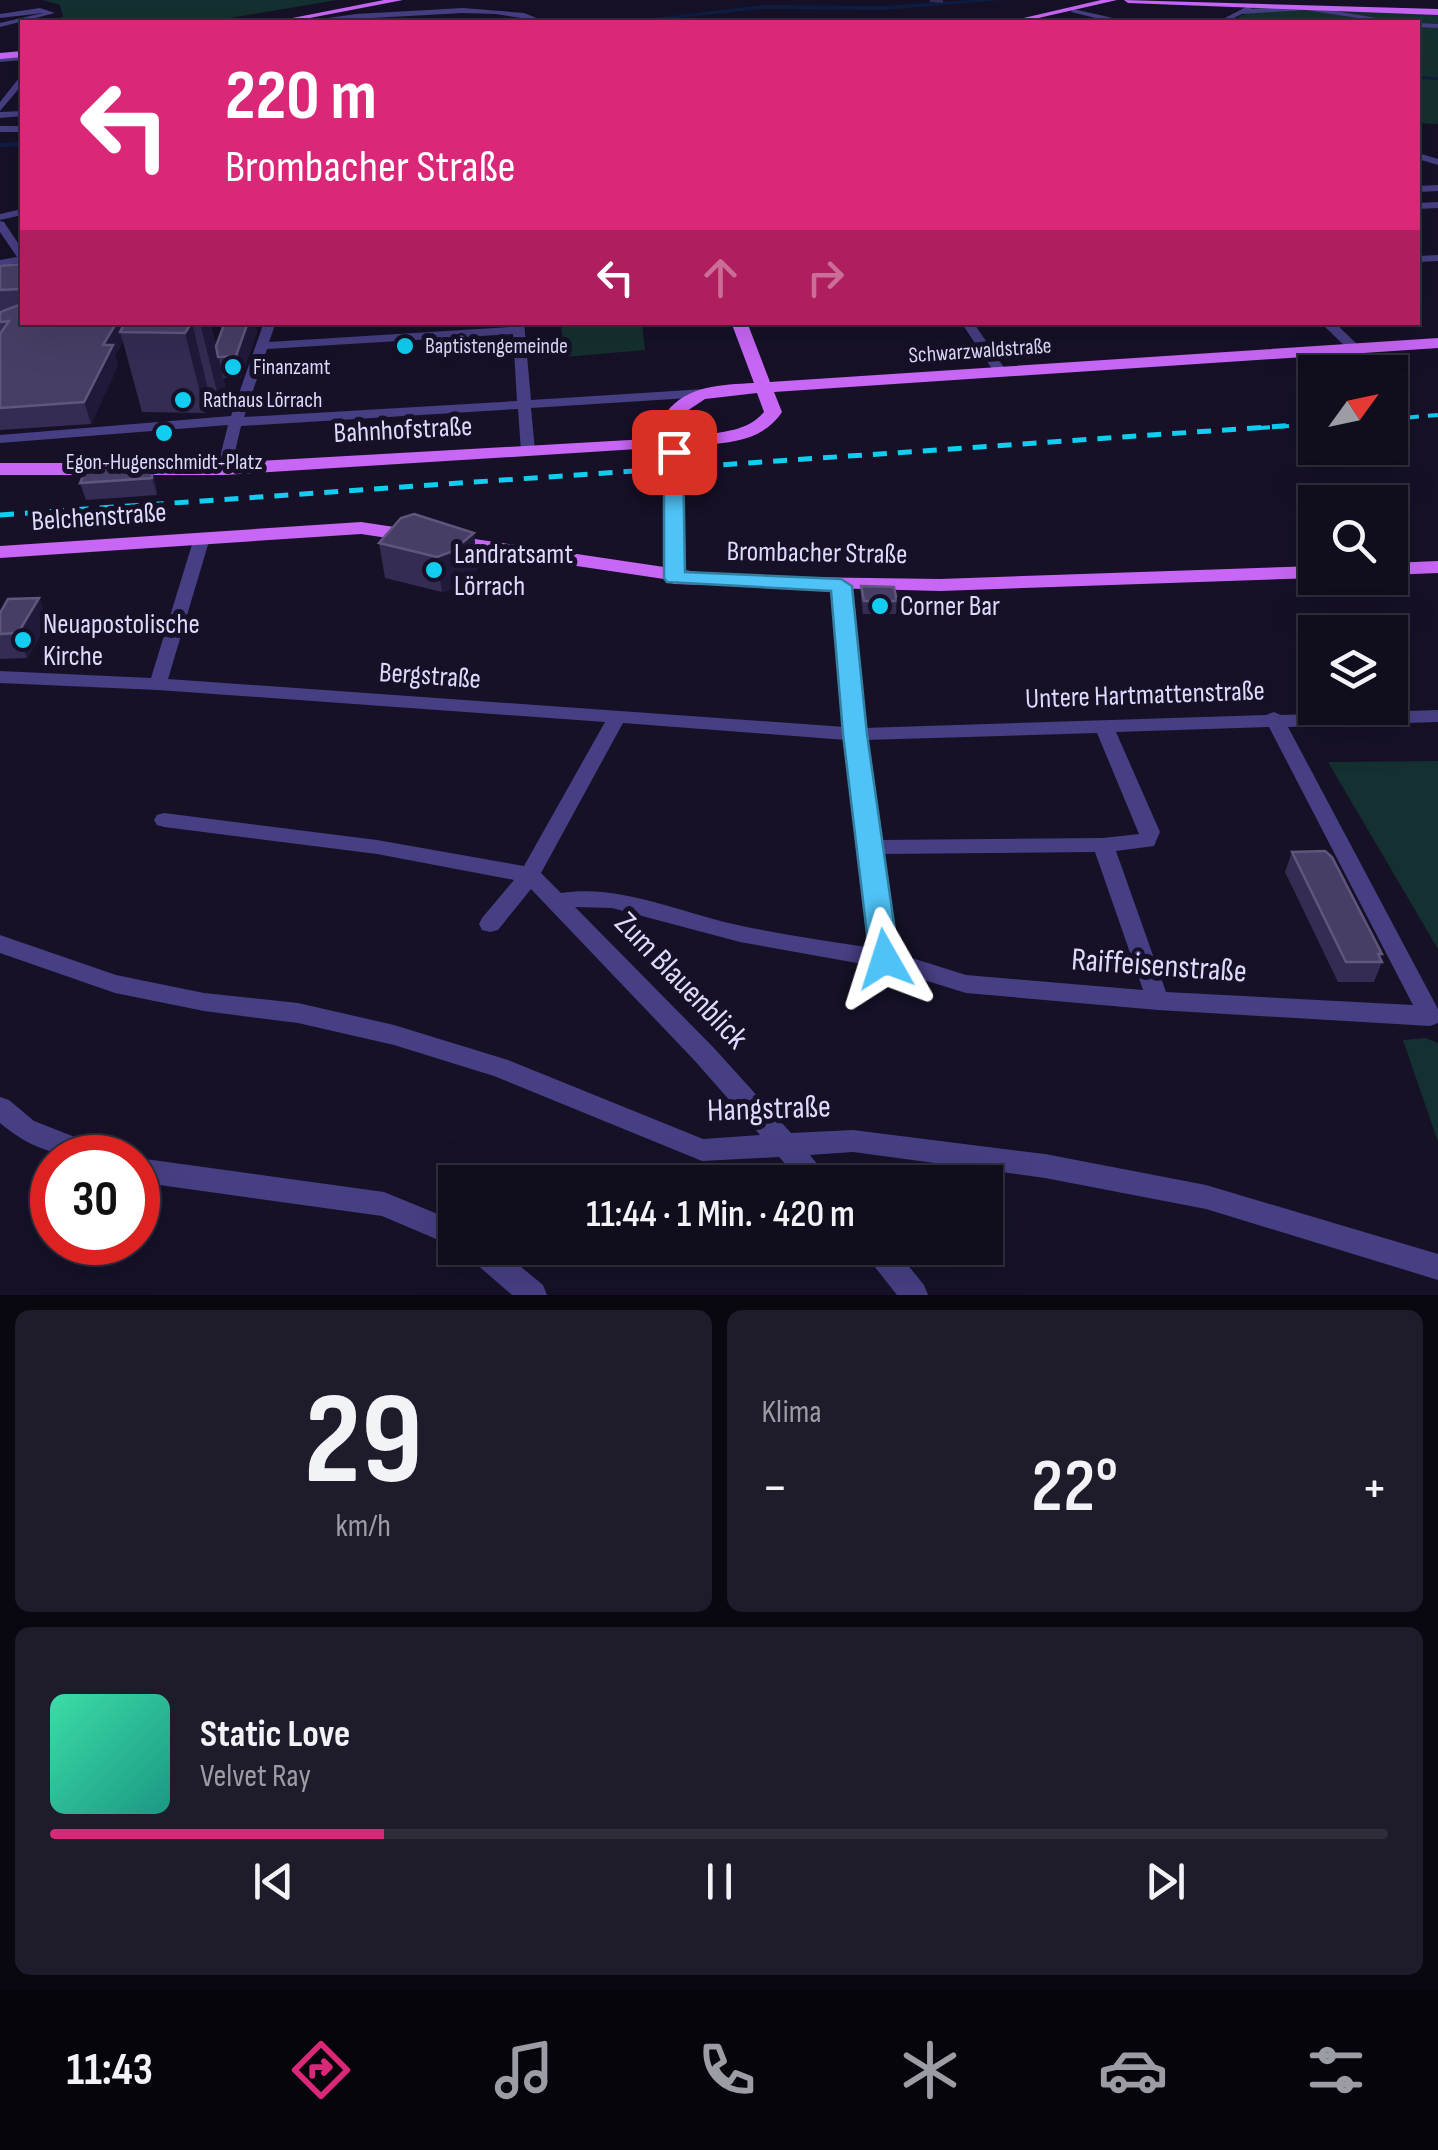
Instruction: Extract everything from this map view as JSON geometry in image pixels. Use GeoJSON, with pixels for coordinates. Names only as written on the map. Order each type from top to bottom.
{"type":"FeatureCollection","features":[{"type":"Feature","properties":{"kind":"main road"},"geometry":{"type":"LineString","coordinates":[[287,20],[399,0]]}},
{"type":"Feature","properties":{"kind":"main road"},"geometry":{"type":"LineString","coordinates":[[1023,20],[1114,0]]}},
{"type":"Feature","properties":{"kind":"main road"},"geometry":{"type":"LineString","coordinates":[[1128,0],[1438,12]]}},
{"type":"Feature","properties":{"kind":"main road"},"geometry":{"type":"LineString","coordinates":[[740,325],[765,388]]}},
{"type":"Feature","properties":{"kind":"main road","name":"Schwarzwaldstraße"},"geometry":{"type":"LineString","coordinates":[[706,393],[1438,343]]}},
{"type":"Feature","properties":{"kind":"main road","name":"Bahnhofstraße"},"geometry":{"type":"LineString","coordinates":[[0,470],[224,470],[704,440],[764,425],[773,407],[765,388]]}},
{"type":"Feature","properties":{"kind":"main road"},"geometry":{"type":"LineString","coordinates":[[674,578],[675,413],[683,402],[706,393]]}},
{"type":"Feature","properties":{"kind":"main road","name":"Brombacher Straße"},"geometry":{"type":"LineString","coordinates":[[202,538],[361,528],[674,578],[841,586],[1017,584],[1298,573]]}},
{"type":"Feature","properties":{"kind":"main road","name":"Belchenstraße"},"geometry":{"type":"LineString","coordinates":[[0,552],[202,538]]}},
{"type":"Feature","properties":{"kind":"main road"},"geometry":{"type":"LineString","coordinates":[[1408,568],[1438,567]]}},
{"type":"Feature","properties":{"kind":"street"},"geometry":{"type":"LineString","coordinates":[[1082,4],[1116,20]]}},
{"type":"Feature","properties":{"kind":"street"},"geometry":{"type":"LineString","coordinates":[[1224,20],[1244,5],[1305,8],[1383,20]]}},
{"type":"Feature","properties":{"kind":"street"},"geometry":{"type":"LineString","coordinates":[[0,16],[40,10],[51,13],[0,24]]}},
{"type":"Feature","properties":{"kind":"street"},"geometry":{"type":"LineString","coordinates":[[324,20],[424,10],[529,20]]}},
{"type":"Feature","properties":{"kind":"street"},"geometry":{"type":"LineString","coordinates":[[0,90],[18,90]]}},
{"type":"Feature","properties":{"kind":"street"},"geometry":{"type":"LineString","coordinates":[[0,112],[18,90]]}},
{"type":"Feature","properties":{"kind":"street"},"geometry":{"type":"LineString","coordinates":[[0,221],[20,254]]}},
{"type":"Feature","properties":{"kind":"street"},"geometry":{"type":"LineString","coordinates":[[224,470],[236,421],[269,325]]}},
{"type":"Feature","properties":{"kind":"street"},"geometry":{"type":"LineString","coordinates":[[969,325],[1001,372]]}},
{"type":"Feature","properties":{"kind":"street"},"geometry":{"type":"LineString","coordinates":[[1329,325],[1356,349]]}},
{"type":"Feature","properties":{"kind":"street"},"geometry":{"type":"LineString","coordinates":[[262,346],[518,326],[528,451]]}},
{"type":"Feature","properties":{"kind":"street"},"geometry":{"type":"LineString","coordinates":[[0,438],[706,393]]}},
{"type":"Feature","properties":{"kind":"street"},"geometry":{"type":"LineString","coordinates":[[158,684],[202,538]]}},
{"type":"Feature","properties":{"kind":"street"},"geometry":{"type":"LineString","coordinates":[[841,586],[855,734],[885,959]]}},
{"type":"Feature","properties":{"kind":"street","name":"Bergstraße"},"geometry":{"type":"LineString","coordinates":[[0,678],[158,684],[855,734]]}},
{"type":"Feature","properties":{"kind":"street","name":"Untere Hartmattenstraße"},"geometry":{"type":"LineString","coordinates":[[855,734],[1274,718],[1438,716]]}},
{"type":"Feature","properties":{"kind":"street"},"geometry":{"type":"LineString","coordinates":[[490,924],[530,875],[617,717]]}},
{"type":"Feature","properties":{"kind":"street","name":"Raiffeisenstraße"},"geometry":{"type":"LineString","coordinates":[[558,902],[583,898],[612,900],[740,934],[885,959],[966,984],[1158,1001],[1430,1016],[1274,718]]}},
{"type":"Feature","properties":{"kind":"street"},"geometry":{"type":"LineString","coordinates":[[872,847],[1103,845],[1146,841],[1150,832],[1104,726]]}},
{"type":"Feature","properties":{"kind":"street"},"geometry":{"type":"LineString","coordinates":[[164,820],[377,848],[530,875]]}},
{"type":"Feature","properties":{"kind":"street"},"geometry":{"type":"LineString","coordinates":[[1103,845],[1158,1001]]}},
{"type":"Feature","properties":{"kind":"street","name":"Zum Blauenblick"},"geometry":{"type":"LineString","coordinates":[[530,875],[704,1054],[803,1165]]}},
{"type":"Feature","properties":{"kind":"street","name":"Hangstraße"},"geometry":{"type":"LineString","coordinates":[[0,944],[115,984],[204,1002],[298,1014],[394,1035],[498,1067],[702,1150],[782,1142],[853,1141],[1045,1166],[1206,1197],[1438,1268]]}},
{"type":"Feature","properties":{"kind":"street"},"geometry":{"type":"LineString","coordinates":[[0,1108],[25,1129],[41,1135]]}},
{"type":"Feature","properties":{"kind":"street"},"geometry":{"type":"LineString","coordinates":[[160,1173],[384,1204],[438,1227]]}},
{"type":"Feature","properties":{"kind":"street"},"geometry":{"type":"LineString","coordinates":[[498,1265],[533,1295]]}},
{"type":"Feature","properties":{"kind":"street"},"geometry":{"type":"LineString","coordinates":[[890,1265],[914,1295]]}},
{"type":"Feature","properties":{"kind":"green space"},"geometry":{"type":"Polygon","coordinates":[[[43,0],[337,0],[218,20],[44,20],[63,17],[60,5],[43,0]]]}},
{"type":"Feature","properties":{"kind":"green space"},"geometry":{"type":"Polygon","coordinates":[[[1254,6],[1438,13],[1438,124],[1420,123],[1420,20],[1237,17],[1251,12],[1254,6]]]}},
{"type":"Feature","properties":{"kind":"green space"},"geometry":{"type":"Polygon","coordinates":[[[561,325],[642,325],[645,350],[553,358],[550,353],[555,352],[550,342],[553,336],[562,335],[561,325]]]}},
{"type":"Feature","properties":{"kind":"green space"},"geometry":{"type":"Polygon","coordinates":[[[1438,761],[1438,949],[1328,762],[1438,761]]]}},
{"type":"Feature","properties":{"kind":"green space"},"geometry":{"type":"Polygon","coordinates":[[[1426,1038],[1438,1043],[1438,1142],[1403,1040],[1426,1038]]]}},
{"type":"Feature","properties":{"kind":"building"},"geometry":{"type":"Polygon","coordinates":[[[20,264],[20,289],[0,290],[0,266],[20,264]]]}},
{"type":"Feature","properties":{"kind":"building"},"geometry":{"type":"Polygon","coordinates":[[[20,305],[20,325],[115,325],[103,345],[113,345],[84,402],[0,408],[0,334],[9,321],[0,322],[0,312],[20,305]]]}},
{"type":"Feature","properties":{"kind":"building"},"geometry":{"type":"Polygon","coordinates":[[[124,325],[190,325],[185,333],[120,332],[124,325]]]}},
{"type":"Feature","properties":{"kind":"building"},"geometry":{"type":"Polygon","coordinates":[[[224,325],[247,325],[236,356],[218,357],[216,346],[224,325]]]}},
{"type":"Feature","properties":{"kind":"building"},"geometry":{"type":"Polygon","coordinates":[[[152,468],[152,478],[80,483],[86,469],[152,468]]]}},
{"type":"Feature","properties":{"kind":"building"},"geometry":{"type":"Polygon","coordinates":[[[414,514],[474,533],[451,552],[437,557],[379,543],[401,518],[414,514]]]}},
{"type":"Feature","properties":{"kind":"building"},"geometry":{"type":"Polygon","coordinates":[[[861,586],[894,587],[897,601],[864,601],[861,586]]]}},
{"type":"Feature","properties":{"kind":"building"},"geometry":{"type":"Polygon","coordinates":[[[39,598],[18,633],[0,634],[0,613],[8,599],[39,598]]]}},
{"type":"Feature","properties":{"kind":"building"},"geometry":{"type":"Polygon","coordinates":[[[1325,851],[1332,857],[1382,954],[1378,954],[1382,962],[1346,962],[1292,852],[1325,851]]]}},
{"type":"Feature","properties":{"kind":"waterway"},"geometry":{"type":"LineString","coordinates":[[643,20],[763,7],[884,8],[998,0]]}},
{"type":"Feature","properties":{"kind":"waterway"},"geometry":{"type":"LineString","coordinates":[[1420,77],[1438,79]]}},
{"type":"Feature","properties":{"kind":"waterway"},"geometry":{"type":"LineString","coordinates":[[0,145],[20,144]]}},
{"type":"Feature","properties":{"kind":"railway"},"geometry":{"type":"LineString","coordinates":[[1408,418],[1438,415]]}},
{"type":"Feature","properties":{"kind":"railway"},"geometry":{"type":"LineString","coordinates":[[0,515],[1296,425]]}},
{"type":"Feature","properties":{"kind":"railway"},"geometry":{"type":"LineString","coordinates":[[1260,428],[1298,425]]}},
{"type":"Feature","properties":{"kind":"place","name":"Baptistengemeinde"},"geometry":{"type":"Point","coordinates":[405,346]}},
{"type":"Feature","properties":{"kind":"place","name":"Finanzamt"},"geometry":{"type":"Point","coordinates":[233,367]}},
{"type":"Feature","properties":{"kind":"place","name":"Rathaus Lörrach"},"geometry":{"type":"Point","coordinates":[183,400]}},
{"type":"Feature","properties":{"kind":"place","name":"Egon-Hugenschmidt-Platz"},"geometry":{"type":"Point","coordinates":[164,433]}},
{"type":"Feature","properties":{"kind":"place","name":"Landratsamt Lörrach"},"geometry":{"type":"Point","coordinates":[434,570]}},
{"type":"Feature","properties":{"kind":"place","name":"Corner Bar"},"geometry":{"type":"Point","coordinates":[880,606]}},
{"type":"Feature","properties":{"kind":"place","name":"Neuapostolische Kirche"},"geometry":{"type":"Point","coordinates":[23,640]}},
{"type":"Feature","properties":{"kind":"route"},"geometry":{"type":"LineString","coordinates":[[674,452],[674,578],[841,586],[855,734],[885,959]]}}]}
